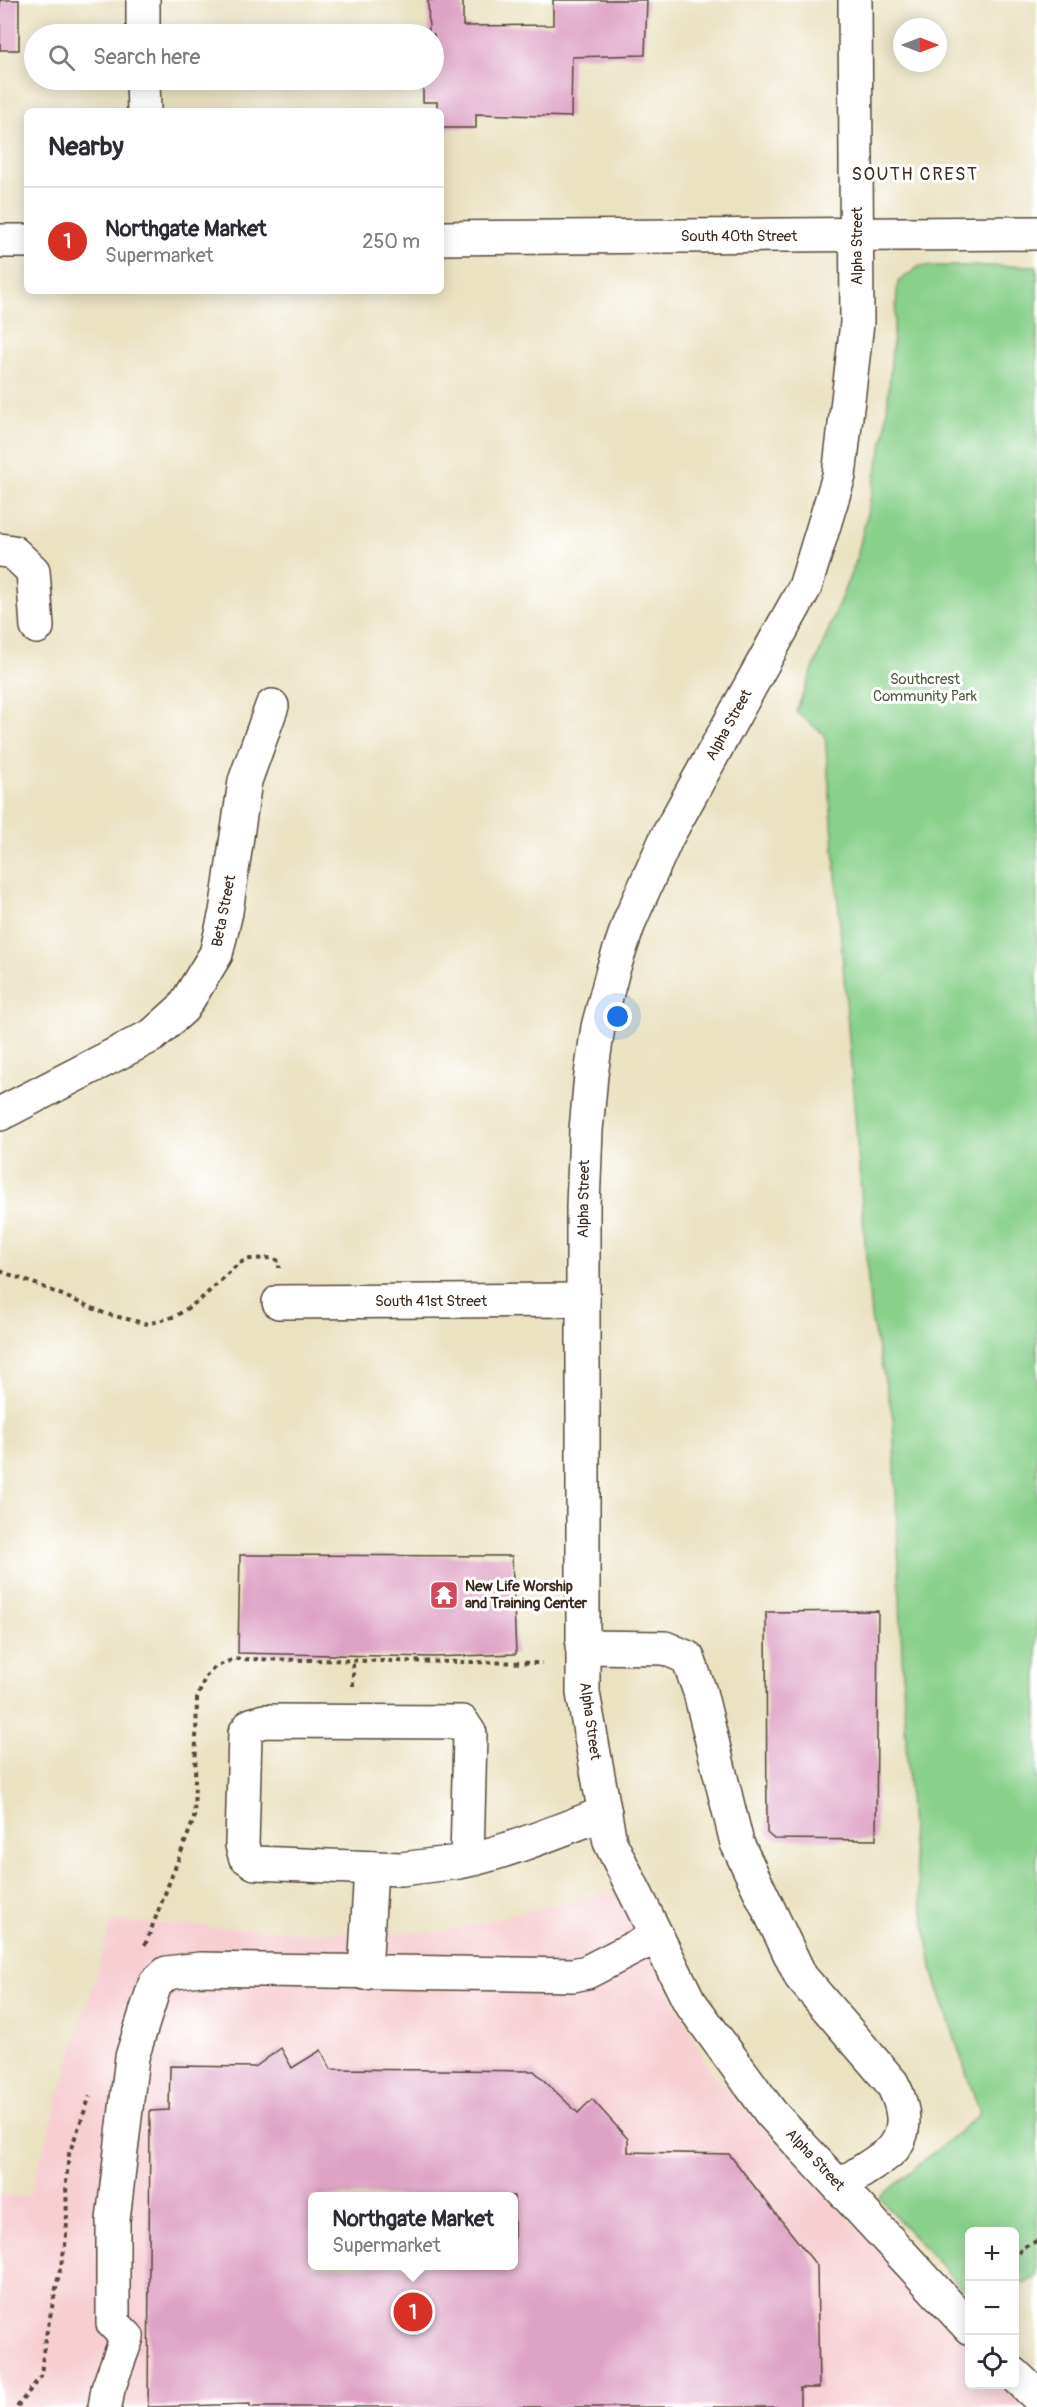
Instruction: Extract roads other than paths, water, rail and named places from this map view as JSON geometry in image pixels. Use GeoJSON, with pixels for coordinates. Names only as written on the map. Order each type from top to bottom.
{"type":"FeatureCollection","features":[{"type":"Feature","properties":{"kind":"street"},"geometry":{"type":"LineString","coordinates":[[143,0],[143,24]]}},
{"type":"Feature","properties":{"kind":"street","name":"Alpha Street"},"geometry":{"type":"LineString","coordinates":[[855,0],[857,323],[838,476],[805,587],[667,837],[630,920],[613,970],[598,1027],[586,1130],[583,1206],[583,1693],[610,1842],[696,2010],[771,2113],[965,2324]]}},
{"type":"Feature","properties":{"kind":"street"},"geometry":{"type":"LineString","coordinates":[[143,90],[144,108]]}},
{"type":"Feature","properties":{"kind":"street","name":"South 40th Street"},"geometry":{"type":"LineString","coordinates":[[444,238],[1037,233]]}},
{"type":"Feature","properties":{"kind":"street"},"geometry":{"type":"LineString","coordinates":[[0,241],[24,241]]}},
{"type":"Feature","properties":{"kind":"street"},"geometry":{"type":"LineString","coordinates":[[0,550],[14,552],[33,571],[37,627]]}},
{"type":"Feature","properties":{"kind":"street","name":"Beta Street"},"geometry":{"type":"LineString","coordinates":[[0,1114],[153,1035],[183,1008],[216,954],[226,912],[245,782],[272,706]]}},
{"type":"Feature","properties":{"kind":"street","name":"South 41st Street"},"geometry":{"type":"LineString","coordinates":[[279,1302],[584,1300]]}},
{"type":"Feature","properties":{"kind":"street"},"geometry":{"type":"LineString","coordinates":[[582,1647],[665,1648],[688,1658],[700,1692],[736,1843],[801,1977],[892,2083],[902,2101],[903,2125],[896,2146],[839,2186]]}},
{"type":"Feature","properties":{"kind":"street"},"geometry":{"type":"LineString","coordinates":[[467,1860],[470,1734],[462,1722],[264,1721],[251,1725],[245,1733],[242,1845],[245,1856],[255,1863],[401,1869],[467,1860],[509,1849],[605,1813]]}},
{"type":"Feature","properties":{"kind":"street"},"geometry":{"type":"LineString","coordinates":[[365,1973],[370,1868]]}},
{"type":"Feature","properties":{"kind":"street"},"geometry":{"type":"LineString","coordinates":[[105,2407],[108,2389],[127,2337],[113,2323],[113,2220],[132,2058],[155,1984],[167,1973],[200,1969],[573,1975],[587,1972],[657,1936]]}},
{"type":"Feature","properties":{"kind":"place","name":"New Life Worship and Training Center"},"geometry":{"type":"Point","coordinates":[444,1595]}},
{"type":"Feature","properties":{"kind":"place","name":"Northgate Market"},"geometry":{"type":"Point","coordinates":[413,2312]}},
{"type":"Feature","properties":{"kind":"district","name":"SOUTH CREST"},"geometry":{"type":"Point","coordinates":[915,174]}},
{"type":"Feature","properties":{"kind":"park label","name":"Southcrest Community Park"},"geometry":{"type":"Point","coordinates":[925,688]}}]}
